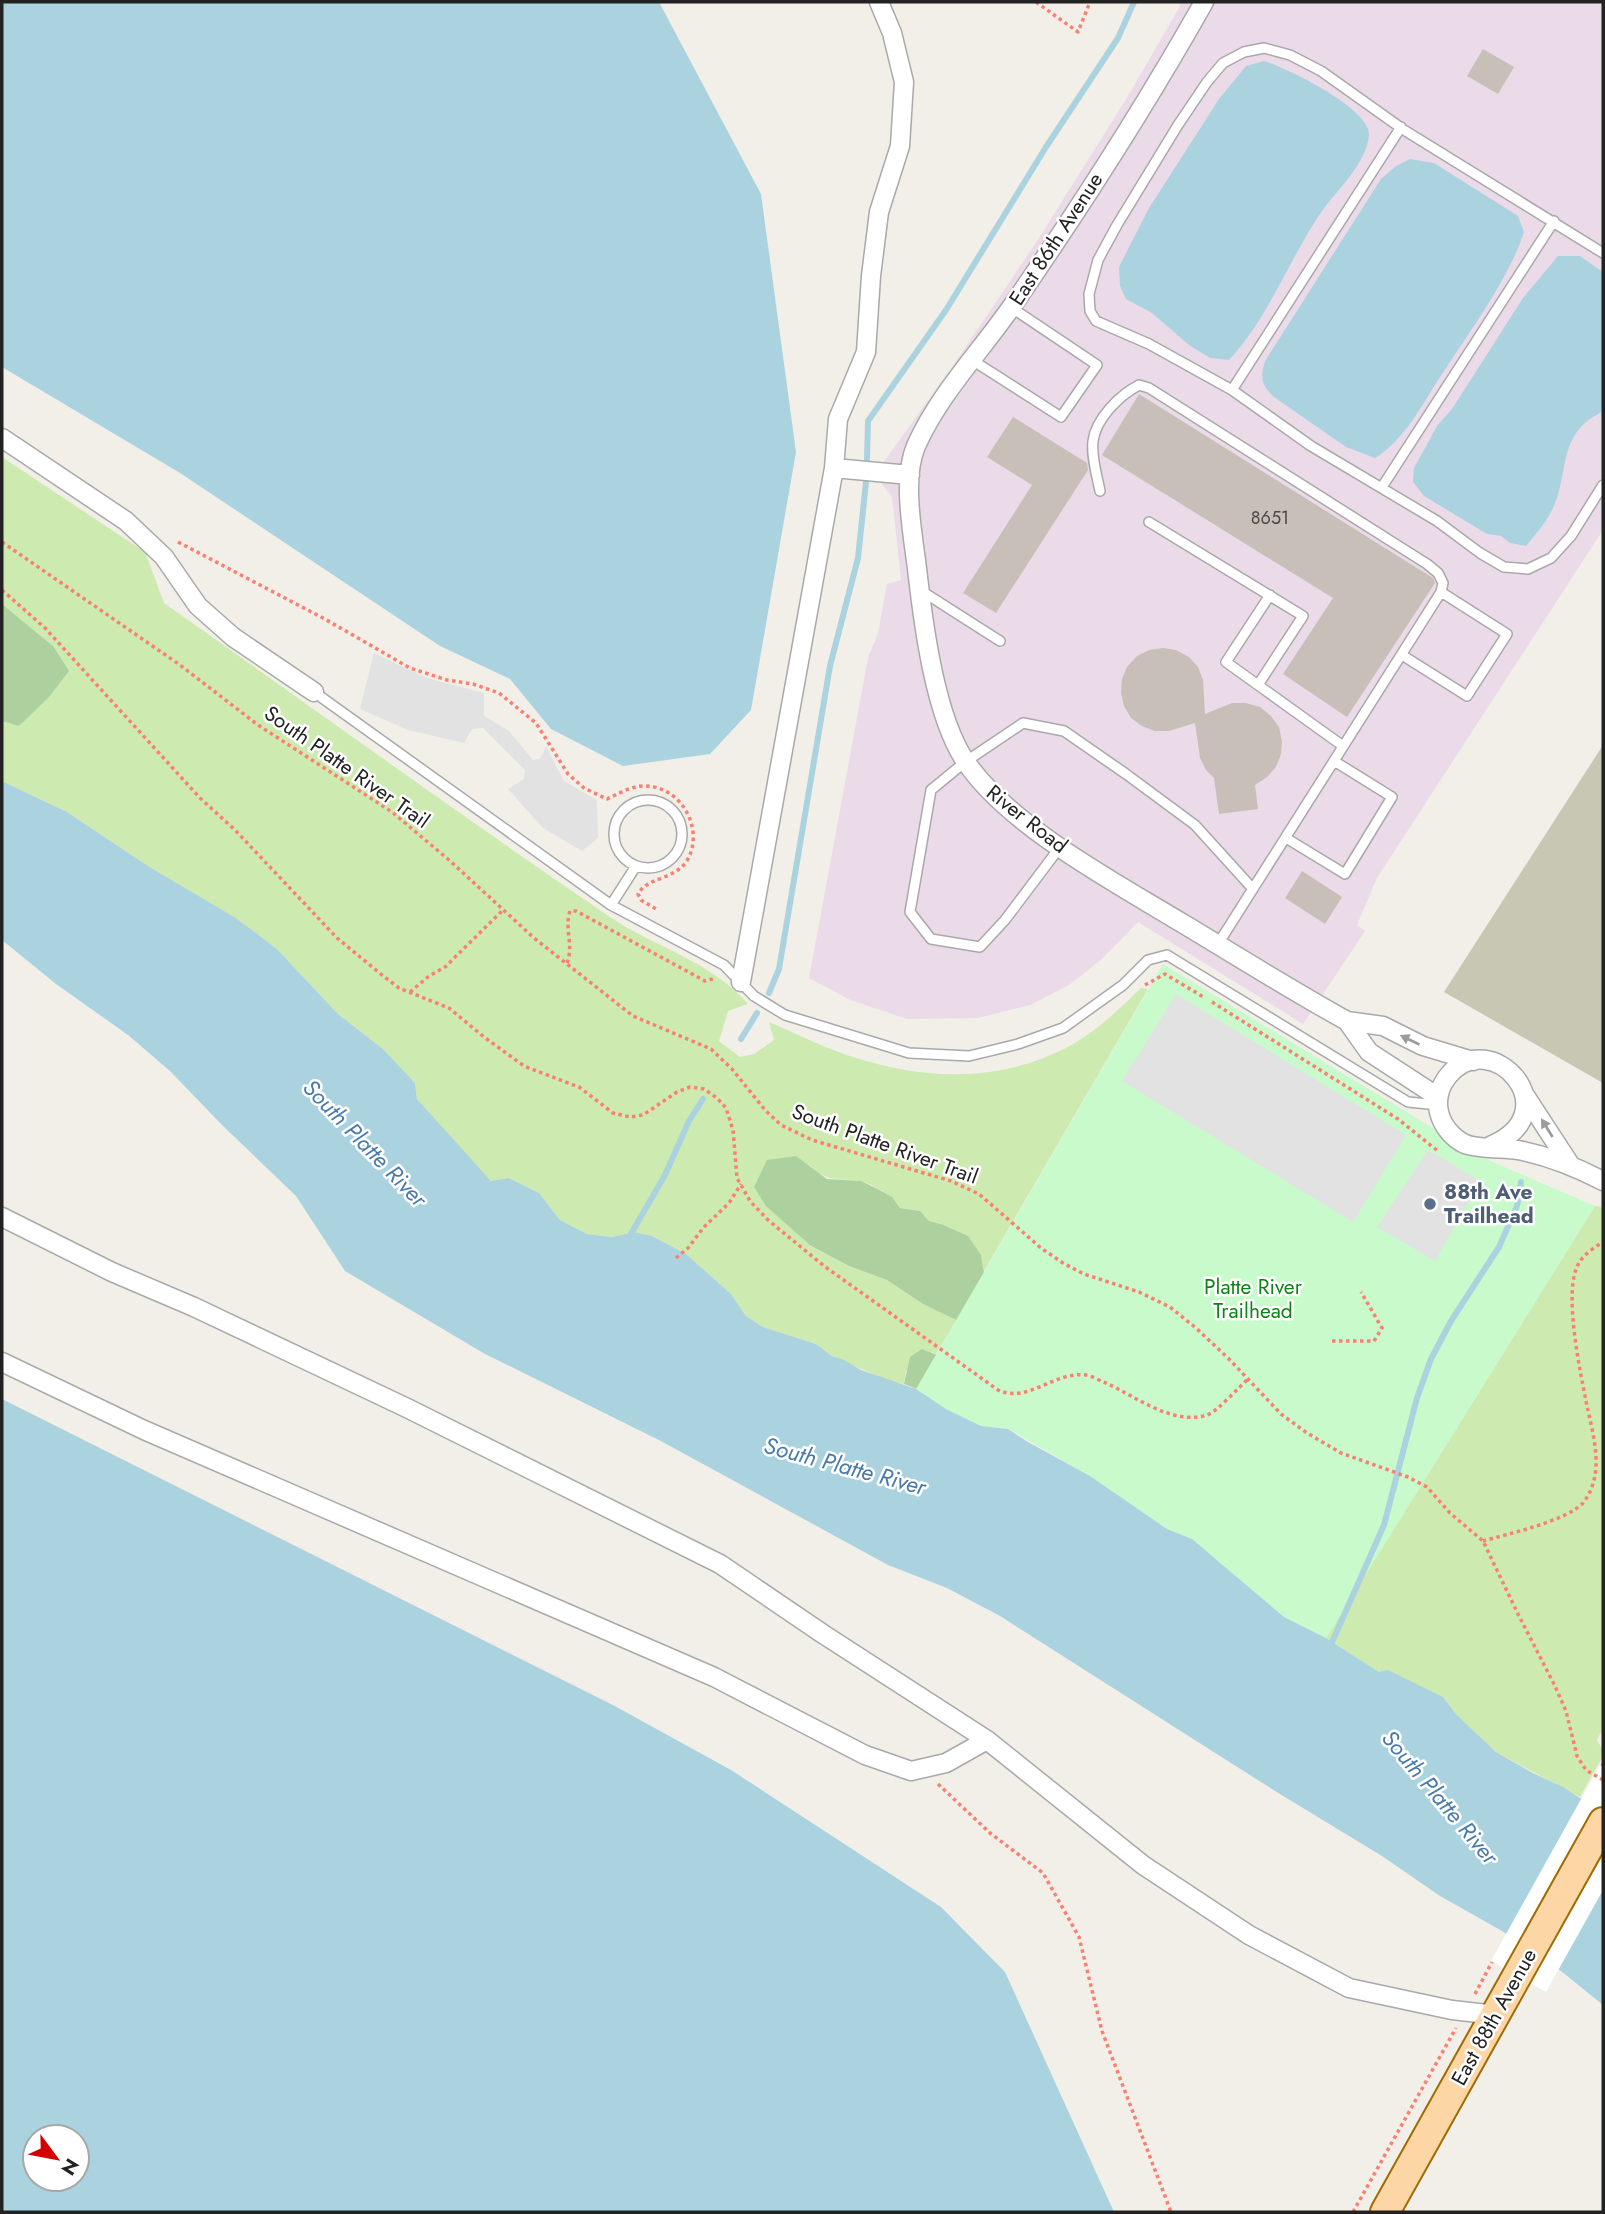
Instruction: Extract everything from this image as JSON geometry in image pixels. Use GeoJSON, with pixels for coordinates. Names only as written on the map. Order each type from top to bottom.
{"type":"FeatureCollection","features":[{"type":"Feature","properties":{"kind":"main road","name":"East 88th Avenue"},"geometry":{"type":"LineString","coordinates":[[1385,2212],[1603,1822]]}},
{"type":"Feature","properties":{"kind":"street"},"geometry":{"type":"LineString","coordinates":[[741,982],[834,468],[838,419],[866,352],[879,212],[900,146],[904,82],[892,33],[879,2]]}},
{"type":"Feature","properties":{"kind":"street","name":"East 86th Avenue"},"geometry":{"type":"LineString","coordinates":[[910,475],[911,462],[920,439],[951,388],[1012,308],[1138,114],[1204,2]]}},
{"type":"Feature","properties":{"kind":"street"},"geometry":{"type":"LineString","coordinates":[[2,438],[126,521],[164,557],[198,606],[233,637],[314,692]]}},
{"type":"Feature","properties":{"kind":"street"},"geometry":{"type":"LineString","coordinates":[[834,468],[910,475]]}},
{"type":"Feature","properties":{"kind":"street","name":"River Road"},"geometry":{"type":"LineString","coordinates":[[910,475],[919,590],[939,695],[954,741],[965,762],[1000,802],[1060,847],[1347,1021],[1382,1026],[1423,1046],[1473,1061]]}},
{"type":"Feature","properties":{"kind":"street","name":"River Road"},"geometry":{"type":"LineString","coordinates":[[1347,1021],[1369,1052],[1438,1101]]}},
{"type":"Feature","properties":{"kind":"street"},"geometry":{"type":"LineString","coordinates":[[1569,1163],[1524,1094],[1518,1079],[1506,1067],[1490,1061],[1473,1061],[1461,1065],[1442,1085],[1438,1101],[1444,1125],[1453,1136],[1465,1144],[1521,1151],[1569,1163],[1603,1181]]}},
{"type":"Feature","properties":{"kind":"street"},"geometry":{"type":"LineString","coordinates":[[1490,1146],[1506,1140],[1518,1128],[1524,1112],[1524,1094]]}},
{"type":"Feature","properties":{"kind":"street"},"geometry":{"type":"LineString","coordinates":[[2,1217],[112,1272],[194,1307],[407,1408],[720,1564],[987,1740],[1143,1866],[1249,1935],[1349,1988],[1496,2015]]}},
{"type":"Feature","properties":{"kind":"street"},"geometry":{"type":"LineString","coordinates":[[2,1362],[144,1430],[714,1677],[865,1755],[911,1771],[946,1763],[987,1740]]}},
{"type":"Feature","properties":{"kind":"lane"},"geometry":{"type":"LineString","coordinates":[[1603,253],[1401,127],[1321,71],[1290,55],[1264,48],[1244,52],[1223,63],[1178,125],[1098,260],[1089,294],[1090,311],[1096,321],[1149,344],[1232,390],[1311,446],[1437,521],[1504,567],[1528,569],[1551,558],[1571,536],[1603,485]]}},
{"type":"Feature","properties":{"kind":"lane"},"geometry":{"type":"LineString","coordinates":[[1232,390],[1401,127]]}},
{"type":"Feature","properties":{"kind":"lane"},"geometry":{"type":"LineString","coordinates":[[1382,487],[1554,221]]}},
{"type":"Feature","properties":{"kind":"lane"},"geometry":{"type":"LineString","coordinates":[[972,360],[1061,417],[1097,365],[1012,308]]}},
{"type":"Feature","properties":{"kind":"lane"},"geometry":{"type":"LineString","coordinates":[[1100,491],[1093,441],[1098,426],[1126,391],[1139,385],[1149,388],[1427,564],[1438,573],[1443,583],[1441,592],[1402,655],[1218,944]]}},
{"type":"Feature","properties":{"kind":"lane"},"geometry":{"type":"LineString","coordinates":[[1149,522],[1303,616],[1258,685]]}},
{"type":"Feature","properties":{"kind":"lane"},"geometry":{"type":"LineString","coordinates":[[919,590],[1000,641]]}},
{"type":"Feature","properties":{"kind":"lane"},"geometry":{"type":"LineString","coordinates":[[1402,655],[1467,696],[1507,634],[1441,592]]}},
{"type":"Feature","properties":{"kind":"lane"},"geometry":{"type":"LineString","coordinates":[[1270,595],[1226,662],[1343,746]]}},
{"type":"Feature","properties":{"kind":"lane"},"geometry":{"type":"LineString","coordinates":[[314,692],[611,905],[724,965],[754,996],[785,1015],[909,1053],[969,1056],[1018,1044],[1063,1028],[1123,985],[1147,960],[1167,955],[1408,1102],[1438,1101]]}},
{"type":"Feature","properties":{"kind":"lane"},"geometry":{"type":"LineString","coordinates":[[1060,847],[1005,920],[979,947],[930,939],[910,912],[931,790],[965,762],[1023,723],[1064,731],[1195,825],[1253,889]]}},
{"type":"Feature","properties":{"kind":"lane"},"geometry":{"type":"LineString","coordinates":[[1286,838],[1345,874],[1392,797],[1334,761]]}},
{"type":"Feature","properties":{"kind":"lane"},"geometry":{"type":"LineString","coordinates":[[639,801],[662,803],[678,819],[682,830],[677,852],[659,867],[647,869],[636,866],[627,862],[615,845],[615,824],[620,814],[639,801]]}},
{"type":"Feature","properties":{"kind":"lane"},"geometry":{"type":"LineString","coordinates":[[611,905],[636,866]]}},
{"type":"Feature","properties":{"kind":"path"},"geometry":{"type":"LineString","coordinates":[[1035,2],[1078,32],[1090,2]]}},
{"type":"Feature","properties":{"kind":"path"},"geometry":{"type":"LineString","coordinates":[[173,539],[323,618],[410,668],[499,693],[537,723],[568,774],[584,788],[607,799],[644,786],[663,789],[678,800],[687,810],[692,822],[691,852],[679,869],[666,878],[648,883],[638,894],[641,900],[661,913]]}},
{"type":"Feature","properties":{"kind":"path","name":"South Platte River Trail"},"geometry":{"type":"LineString","coordinates":[[2,542],[180,665],[258,725],[392,812],[449,860],[502,911],[633,1016],[711,1049],[781,1125],[812,1140],[965,1187],[979,1194],[1041,1248],[1063,1263],[1170,1307],[1196,1328],[1281,1414],[1307,1433],[1341,1453],[1408,1477],[1427,1487],[1450,1513],[1483,1541],[1566,1711],[1577,1756],[1586,1770],[1603,1780]]}},
{"type":"Feature","properties":{"kind":"path"},"geometry":{"type":"LineString","coordinates":[[2,590],[45,628],[200,798],[235,830],[337,938],[382,975],[399,988],[449,1008],[524,1066],[579,1087],[613,1113],[629,1117],[643,1115],[690,1087],[704,1089],[726,1108],[733,1130],[737,1178],[750,1201],[768,1220],[824,1266],[989,1384],[1009,1395],[1025,1393],[1068,1376],[1087,1375],[1172,1415],[1192,1417],[1209,1414],[1248,1379]]}},
{"type":"Feature","properties":{"kind":"path"},"geometry":{"type":"LineString","coordinates":[[411,992],[429,976],[445,967],[502,911]]}},
{"type":"Feature","properties":{"kind":"path"},"geometry":{"type":"LineString","coordinates":[[567,963],[571,954],[568,919],[570,911],[576,911],[705,981],[715,980],[718,975]]}},
{"type":"Feature","properties":{"kind":"path"},"geometry":{"type":"LineString","coordinates":[[1145,986],[1165,974],[1398,1119],[1448,1156]]}},
{"type":"Feature","properties":{"kind":"path"},"geometry":{"type":"LineString","coordinates":[[676,1258],[729,1203],[741,1184]]}},
{"type":"Feature","properties":{"kind":"path"},"geometry":{"type":"LineString","coordinates":[[1483,1541],[1529,1528],[1573,1511],[1583,1503],[1595,1482],[1598,1470],[1597,1444],[1583,1385],[1572,1313],[1573,1285],[1578,1263],[1603,1242]]}},
{"type":"Feature","properties":{"kind":"path"},"geometry":{"type":"LineString","coordinates":[[1332,1341],[1374,1341],[1382,1328],[1361,1292]]}},
{"type":"Feature","properties":{"kind":"path"},"geometry":{"type":"LineString","coordinates":[[921,1769],[990,1833],[1043,1873],[1079,1937],[1102,2031],[1171,2212]]}},
{"type":"Feature","properties":{"kind":"path"},"geometry":{"type":"LineString","coordinates":[[1353,2212],[1492,1962]]}},
{"type":"Feature","properties":{"kind":"shaded area"},"geometry":{"type":"Polygon","coordinates":[[[1179,2],[1603,2],[1603,530],[1377,878],[1357,925],[1365,931],[1303,1024],[1138,922],[1102,959],[1069,985],[1030,1005],[978,1018],[907,1019],[850,1000],[809,978],[868,658],[878,633],[887,584],[901,580],[892,497],[881,483],[883,463],[1039,238],[1128,96],[1180,6],[1179,2]]]}},
{"type":"Feature","properties":{"kind":"shaded area"},"geometry":{"type":"Polygon","coordinates":[[[374,653],[427,678],[484,693],[484,716],[509,731],[533,760],[540,759],[546,746],[564,781],[597,800],[598,838],[582,851],[543,828],[508,789],[524,779],[525,770],[483,728],[472,729],[464,743],[408,730],[360,709],[374,653]]]}},
{"type":"Feature","properties":{"kind":"shaded area"},"geometry":{"type":"Polygon","coordinates":[[[1603,745],[1603,1083],[1444,992],[1603,745]]]}},
{"type":"Feature","properties":{"kind":"shaded area"},"geometry":{"type":"Polygon","coordinates":[[[1176,994],[1406,1135],[1353,1222],[1122,1081],[1176,994]]]}},
{"type":"Feature","properties":{"kind":"shaded area","name":"88th Ave Trailhead"},"geometry":{"type":"Polygon","coordinates":[[[1428,1150],[1480,1181],[1435,1261],[1377,1227],[1428,1150]]]}},
{"type":"Feature","properties":{"kind":"green space"},"geometry":{"type":"Polygon","coordinates":[[[2,457],[145,552],[164,603],[610,917],[700,966],[733,989],[748,1004],[728,1011],[719,1041],[740,1057],[754,1054],[774,1040],[769,1022],[832,1049],[880,1065],[934,1073],[987,1072],[1014,1067],[1066,1048],[1115,1013],[1141,988],[1148,989],[984,1271],[981,1255],[941,1224],[929,1221],[920,1211],[900,1208],[877,1187],[826,1176],[808,1164],[810,1246],[849,1266],[887,1280],[923,1304],[957,1319],[936,1354],[932,1352],[906,1371],[904,1384],[886,1380],[832,1356],[816,1344],[763,1327],[746,1316],[731,1294],[686,1254],[652,1236],[634,1232],[612,1237],[587,1234],[560,1220],[539,1193],[509,1178],[491,1182],[417,1099],[415,1083],[383,1049],[338,1014],[277,949],[236,918],[148,866],[67,812],[2,781],[2,721],[20,726],[53,646],[2,604],[2,457]]]}},
{"type":"Feature","properties":{"kind":"green space"},"geometry":{"type":"Polygon","coordinates":[[[2,604],[53,646],[69,671],[49,697],[19,726],[2,721],[2,604]]]}},
{"type":"Feature","properties":{"kind":"green space","name":"Platte River Trailhead"},"geometry":{"type":"Polygon","coordinates":[[[1163,964],[1479,1156],[1595,1206],[1326,1638],[1284,1617],[1192,1539],[1167,1529],[1090,1476],[1009,1429],[981,1426],[946,1409],[916,1389],[1163,964]]]}},
{"type":"Feature","properties":{"kind":"green space"},"geometry":{"type":"Polygon","coordinates":[[[796,1156],[827,1179],[861,1181],[892,1197],[900,1208],[920,1211],[929,1221],[968,1236],[981,1255],[987,1290],[986,1334],[923,1304],[887,1280],[849,1266],[811,1246],[766,1206],[754,1187],[767,1160],[796,1156]]]}},
{"type":"Feature","properties":{"kind":"green space"},"geometry":{"type":"Polygon","coordinates":[[[1595,1206],[1603,1207],[1603,1728],[1597,1740],[1603,1750],[1603,1756],[1580,1797],[1496,1752],[1456,1714],[1443,1697],[1379,1672],[1326,1638],[1595,1206]]]}},
{"type":"Feature","properties":{"kind":"green space"},"geometry":{"type":"Polygon","coordinates":[[[922,1349],[947,1359],[1015,1426],[904,1384],[910,1357],[922,1349]]]}},
{"type":"Feature","properties":{"kind":"water"},"geometry":{"type":"Polygon","coordinates":[[[2,2],[659,2],[761,194],[796,452],[751,710],[710,754],[623,766],[551,729],[510,679],[440,646],[180,473],[2,367],[2,2]]]}},
{"type":"Feature","properties":{"kind":"water"},"geometry":{"type":"Polygon","coordinates":[[[1264,61],[1308,81],[1343,102],[1357,113],[1366,125],[1369,135],[1363,156],[1322,211],[1256,325],[1229,360],[1210,358],[1189,345],[1152,313],[1126,299],[1120,286],[1119,267],[1149,208],[1219,99],[1246,66],[1264,61]]]}},
{"type":"Feature","properties":{"kind":"water"},"geometry":{"type":"Polygon","coordinates":[[[1410,159],[1434,163],[1518,216],[1524,232],[1499,285],[1422,407],[1396,441],[1375,458],[1346,447],[1274,397],[1264,385],[1262,372],[1265,361],[1381,179],[1396,166],[1410,159]]]}},
{"type":"Feature","properties":{"kind":"water"},"geometry":{"type":"Polygon","coordinates":[[[1558,256],[1580,256],[1603,272],[1603,411],[1587,421],[1571,442],[1557,499],[1544,524],[1526,546],[1510,543],[1501,536],[1487,534],[1424,496],[1413,482],[1414,468],[1437,426],[1452,409],[1523,298],[1558,256]]]}},
{"type":"Feature","properties":{"kind":"water","name":"South Platte River"},"geometry":{"type":"Polygon","coordinates":[[[2,781],[67,812],[148,866],[236,918],[277,949],[338,1014],[383,1049],[415,1083],[417,1099],[491,1181],[509,1178],[539,1193],[560,1220],[587,1234],[612,1237],[634,1232],[652,1236],[686,1254],[731,1294],[746,1316],[763,1327],[816,1344],[832,1356],[861,1370],[916,1389],[946,1409],[981,1426],[1008,1429],[1090,1476],[1167,1529],[1192,1539],[1284,1617],[1326,1638],[1379,1672],[1388,1670],[1443,1697],[1456,1714],[1496,1752],[1563,1787],[1603,1813],[1603,2005],[1561,1971],[1502,1931],[1440,1896],[1382,1856],[1000,1616],[947,1588],[888,1565],[659,1440],[485,1354],[345,1271],[296,1196],[170,1071],[128,1035],[56,984],[2,940],[2,781]]]}},
{"type":"Feature","properties":{"kind":"water"},"geometry":{"type":"Polygon","coordinates":[[[2,1399],[613,1705],[731,1770],[941,1907],[1005,1972],[1114,2212],[2,2212],[2,1399]]]}},
{"type":"Feature","properties":{"kind":"pier"},"geometry":{"type":"Polygon","coordinates":[[[1600,1765],[1603,1766],[1603,1890],[1546,1992],[1491,1961],[1600,1765]]]}},
{"type":"Feature","properties":{"kind":"building"},"geometry":{"type":"Polygon","coordinates":[[[1483,49],[1514,67],[1498,94],[1467,76],[1483,49]]]}},
{"type":"Feature","properties":{"kind":"building"},"geometry":{"type":"Polygon","coordinates":[[[1139,394],[1433,578],[1435,583],[1347,717],[1283,674],[1333,598],[1102,455],[1139,394]]]}},
{"type":"Feature","properties":{"kind":"building"},"geometry":{"type":"Polygon","coordinates":[[[1013,417],[1087,463],[1088,470],[996,613],[963,593],[1032,485],[987,457],[1013,417]]]}},
{"type":"Feature","properties":{"kind":"building"},"geometry":{"type":"Polygon","coordinates":[[[1149,650],[1176,650],[1189,657],[1198,667],[1203,680],[1205,714],[1232,703],[1246,703],[1260,707],[1279,727],[1282,741],[1276,767],[1255,785],[1258,809],[1219,814],[1214,778],[1200,758],[1195,723],[1169,731],[1155,731],[1131,718],[1121,693],[1122,679],[1127,667],[1137,656],[1149,650]]]}},
{"type":"Feature","properties":{"kind":"building"},"geometry":{"type":"Polygon","coordinates":[[[1302,871],[1342,897],[1325,924],[1285,898],[1302,871]]]}},
{"type":"Feature","properties":{"kind":"waterway"},"geometry":{"type":"LineString","coordinates":[[867,459],[868,421],[946,310],[1046,147],[1118,38],[1134,2]]}},
{"type":"Feature","properties":{"kind":"waterway"},"geometry":{"type":"LineString","coordinates":[[769,993],[779,969],[830,666],[858,558],[866,482]]}},
{"type":"Feature","properties":{"kind":"waterway"},"geometry":{"type":"LineString","coordinates":[[741,1039],[757,1013]]}},
{"type":"Feature","properties":{"kind":"waterway"},"geometry":{"type":"LineString","coordinates":[[628,1239],[665,1175],[689,1121],[703,1099]]}},
{"type":"Feature","properties":{"kind":"waterway"},"geometry":{"type":"LineString","coordinates":[[1329,1649],[1384,1525],[1417,1398],[1431,1359],[1451,1321],[1499,1247],[1517,1206],[1521,1182]]}},
{"type":"Feature","properties":{"kind":"place","name":"88th Ave Trailhead"},"geometry":{"type":"Point","coordinates":[1430,1204]}}]}
